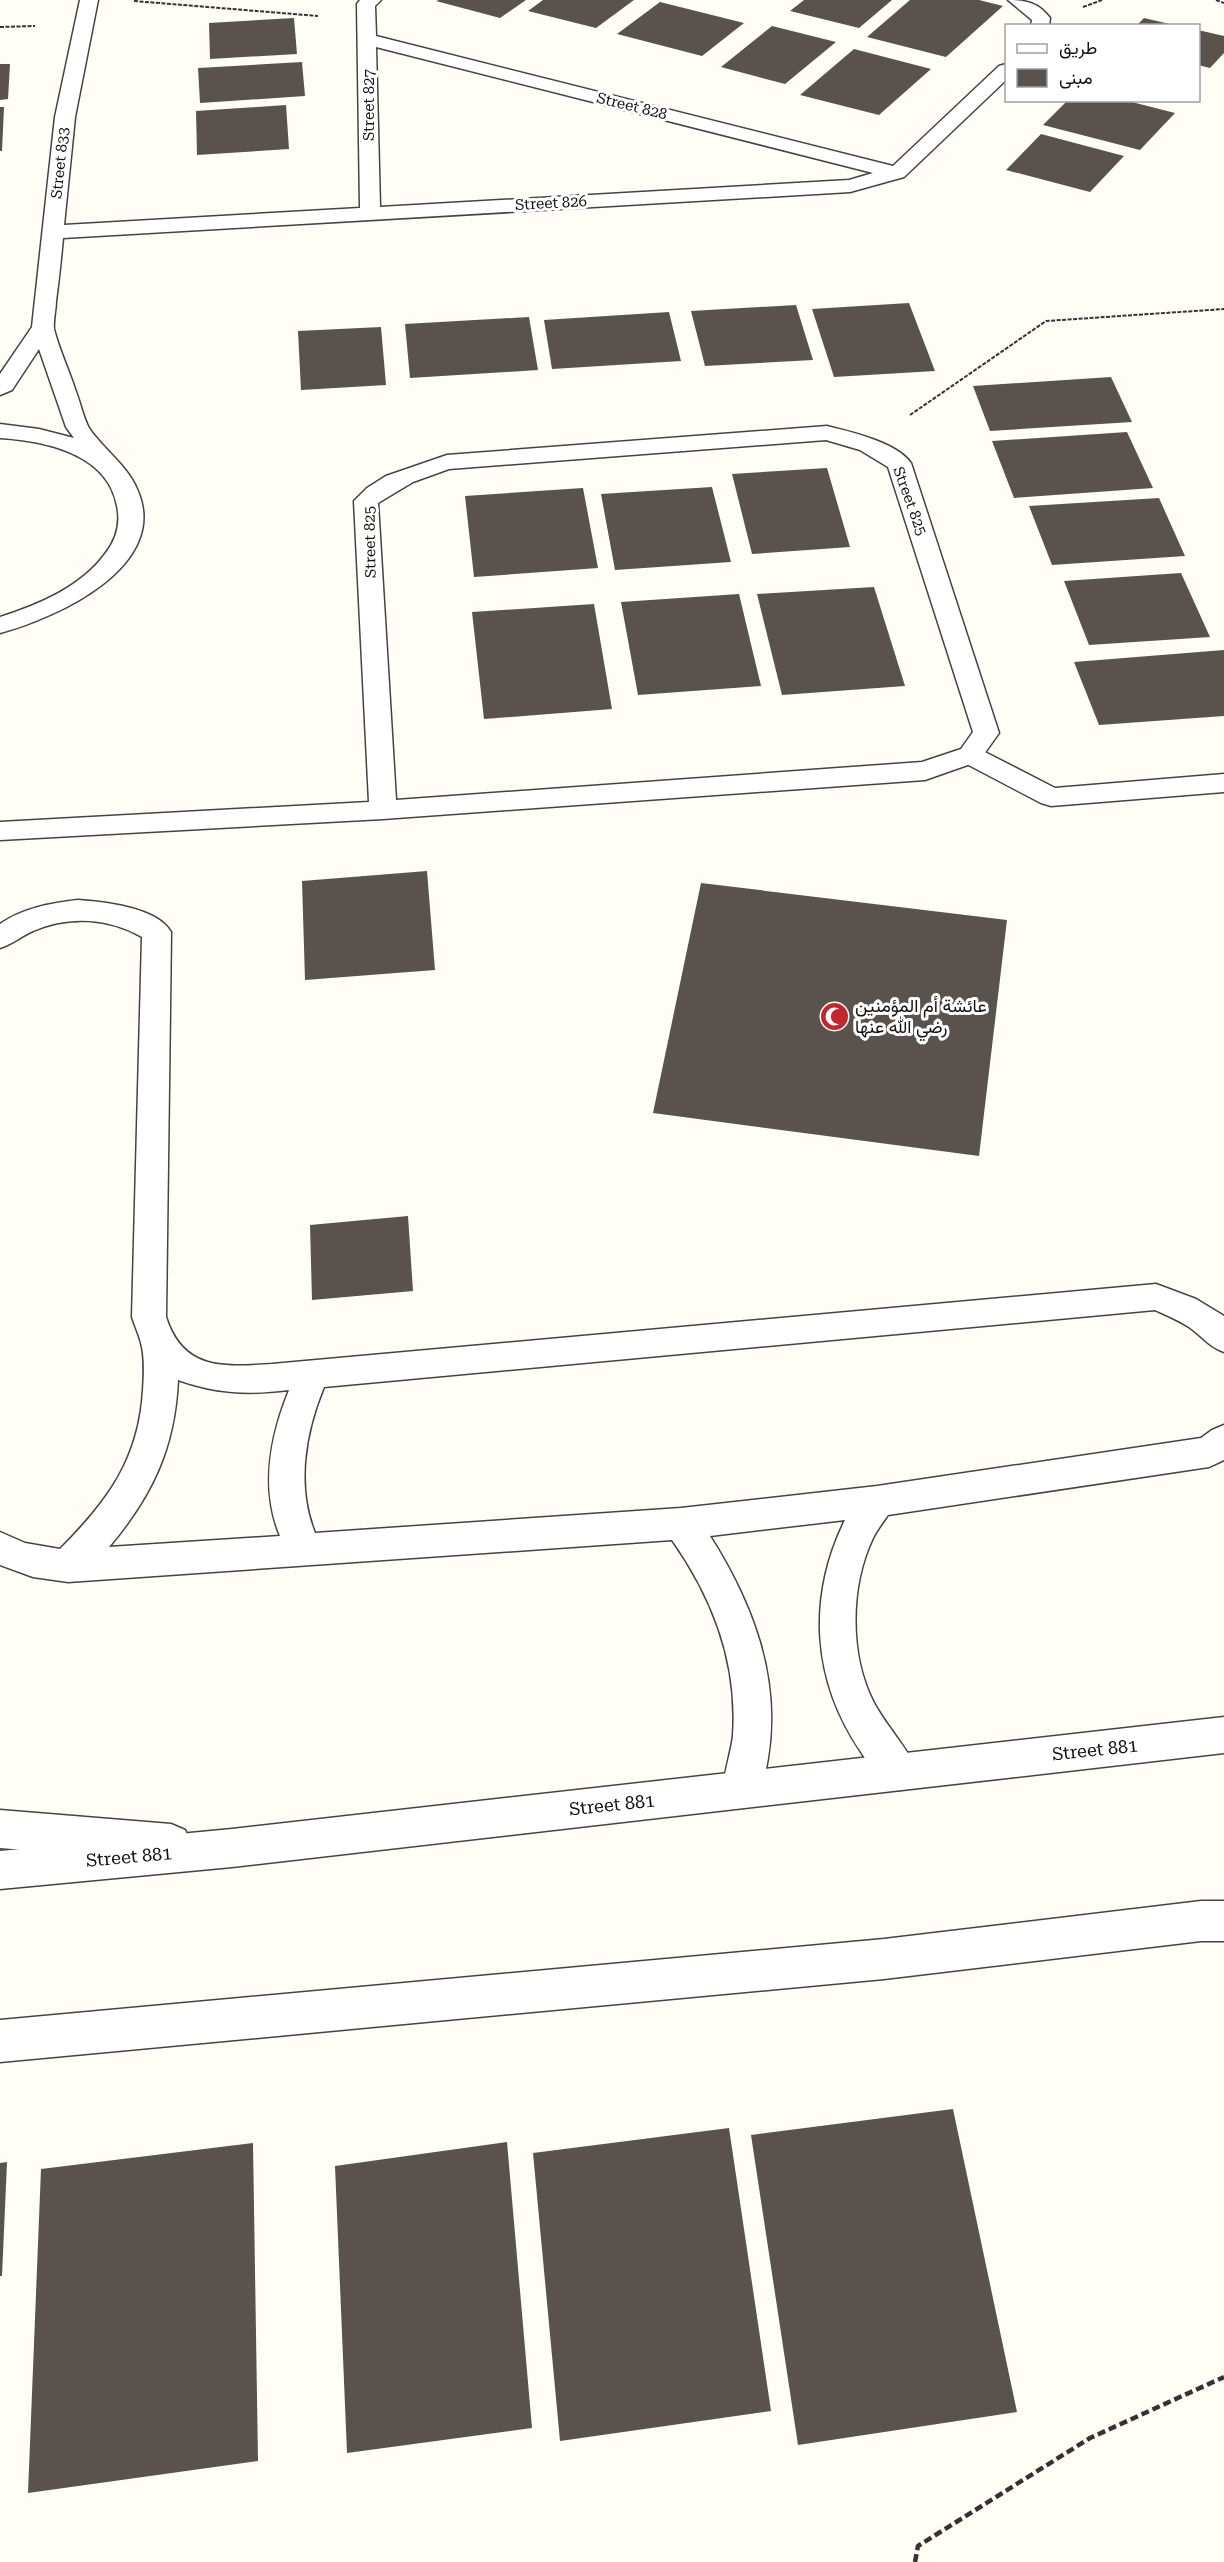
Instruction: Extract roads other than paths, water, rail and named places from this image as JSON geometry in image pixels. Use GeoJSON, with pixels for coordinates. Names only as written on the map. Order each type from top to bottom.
{"type":"FeatureCollection","features":[{"type":"Feature","properties":{"kind":"street","name":"Street 833"},"geometry":{"type":"LineString","coordinates":[[24,618],[58,603],[87,586],[109,565],[124,544],[131,522],[130,501],[122,482],[77,428],[43,327],[65,117],[89,0]]}},
{"type":"Feature","properties":{"kind":"street","name":"Street 827"},"geometry":{"type":"LineString","coordinates":[[370,214],[366,4],[372,0]]}},
{"type":"Feature","properties":{"kind":"street"},"geometry":{"type":"LineString","coordinates":[[1017,0],[1041,18],[1040,24]]}},
{"type":"Feature","properties":{"kind":"street","name":"Street 828"},"geometry":{"type":"LineString","coordinates":[[368,39],[897,173]]}},
{"type":"Feature","properties":{"kind":"street","name":"Street 826"},"geometry":{"type":"LineString","coordinates":[[53,232],[850,186],[897,173],[1005,71]]}},
{"type":"Feature","properties":{"kind":"street","name":"Street 833"},"geometry":{"type":"LineString","coordinates":[[0,388],[43,327]]}},
{"type":"Feature","properties":{"kind":"street"},"geometry":{"type":"LineString","coordinates":[[0,431],[39,435],[65,443],[88,452],[106,465]]}},
{"type":"Feature","properties":{"kind":"street","name":"Street 825"},"geometry":{"type":"LineString","coordinates":[[383,810],[366,501],[395,479],[447,462],[828,433],[868,445],[899,463],[986,733],[970,755]]}},
{"type":"Feature","properties":{"kind":"street"},"geometry":{"type":"LineString","coordinates":[[0,625],[24,618]]}},
{"type":"Feature","properties":{"kind":"street"},"geometry":{"type":"LineString","coordinates":[[0,630],[24,618]]}},
{"type":"Feature","properties":{"kind":"street"},"geometry":{"type":"LineString","coordinates":[[0,831],[383,810],[925,771],[970,755],[1051,797],[1224,783]]}},
{"type":"Feature","properties":{"kind":"street"},"geometry":{"type":"LineString","coordinates":[[0,939],[25,924],[48,915],[73,911],[120,913],[141,921],[158,932],[149,1317],[158,1343],[162,1373],[162,1404],[142,1470],[123,1503],[99,1536],[68,1566]]}},
{"type":"Feature","properties":{"kind":"street"},"geometry":{"type":"LineString","coordinates":[[158,1343],[177,1363],[203,1376],[234,1380],[1156,1297],[1189,1309],[1216,1328],[1224,1338]]}},
{"type":"Feature","properties":{"kind":"street"},"geometry":{"type":"LineString","coordinates":[[305,1550],[291,1515],[286,1479],[288,1443],[297,1407],[313,1374]]}},
{"type":"Feature","properties":{"kind":"street"},"geometry":{"type":"LineString","coordinates":[[0,1548],[18,1557],[42,1564],[68,1566],[681,1524],[877,1501],[1209,1452],[1224,1440]]}},
{"type":"Feature","properties":{"kind":"street"},"geometry":{"type":"LineString","coordinates":[[877,1501],[857,1531],[844,1565],[838,1600],[838,1637],[847,1684],[868,1730],[899,1772]]}},
{"type":"Feature","properties":{"kind":"street"},"geometry":{"type":"LineString","coordinates":[[681,1524],[705,1556],[724,1591],[740,1629],[750,1680],[752,1735],[743,1790]]}},
{"type":"Feature","properties":{"kind":"street","name":"Street 881"},"geometry":{"type":"LineString","coordinates":[[0,1870],[232,1848],[1224,1735]]}},
{"type":"Feature","properties":{"kind":"street"},"geometry":{"type":"LineString","coordinates":[[0,1829],[232,1848]]}},
{"type":"Feature","properties":{"kind":"street"},"geometry":{"type":"LineString","coordinates":[[0,2041],[872,1960],[1201,1921],[1224,1921]]}},
{"type":"Feature","properties":{"kind":"place","name":"عائشة أم المؤمنين رضي الله عنها"},"geometry":{"type":"Point","coordinates":[834,1016]}}]}
